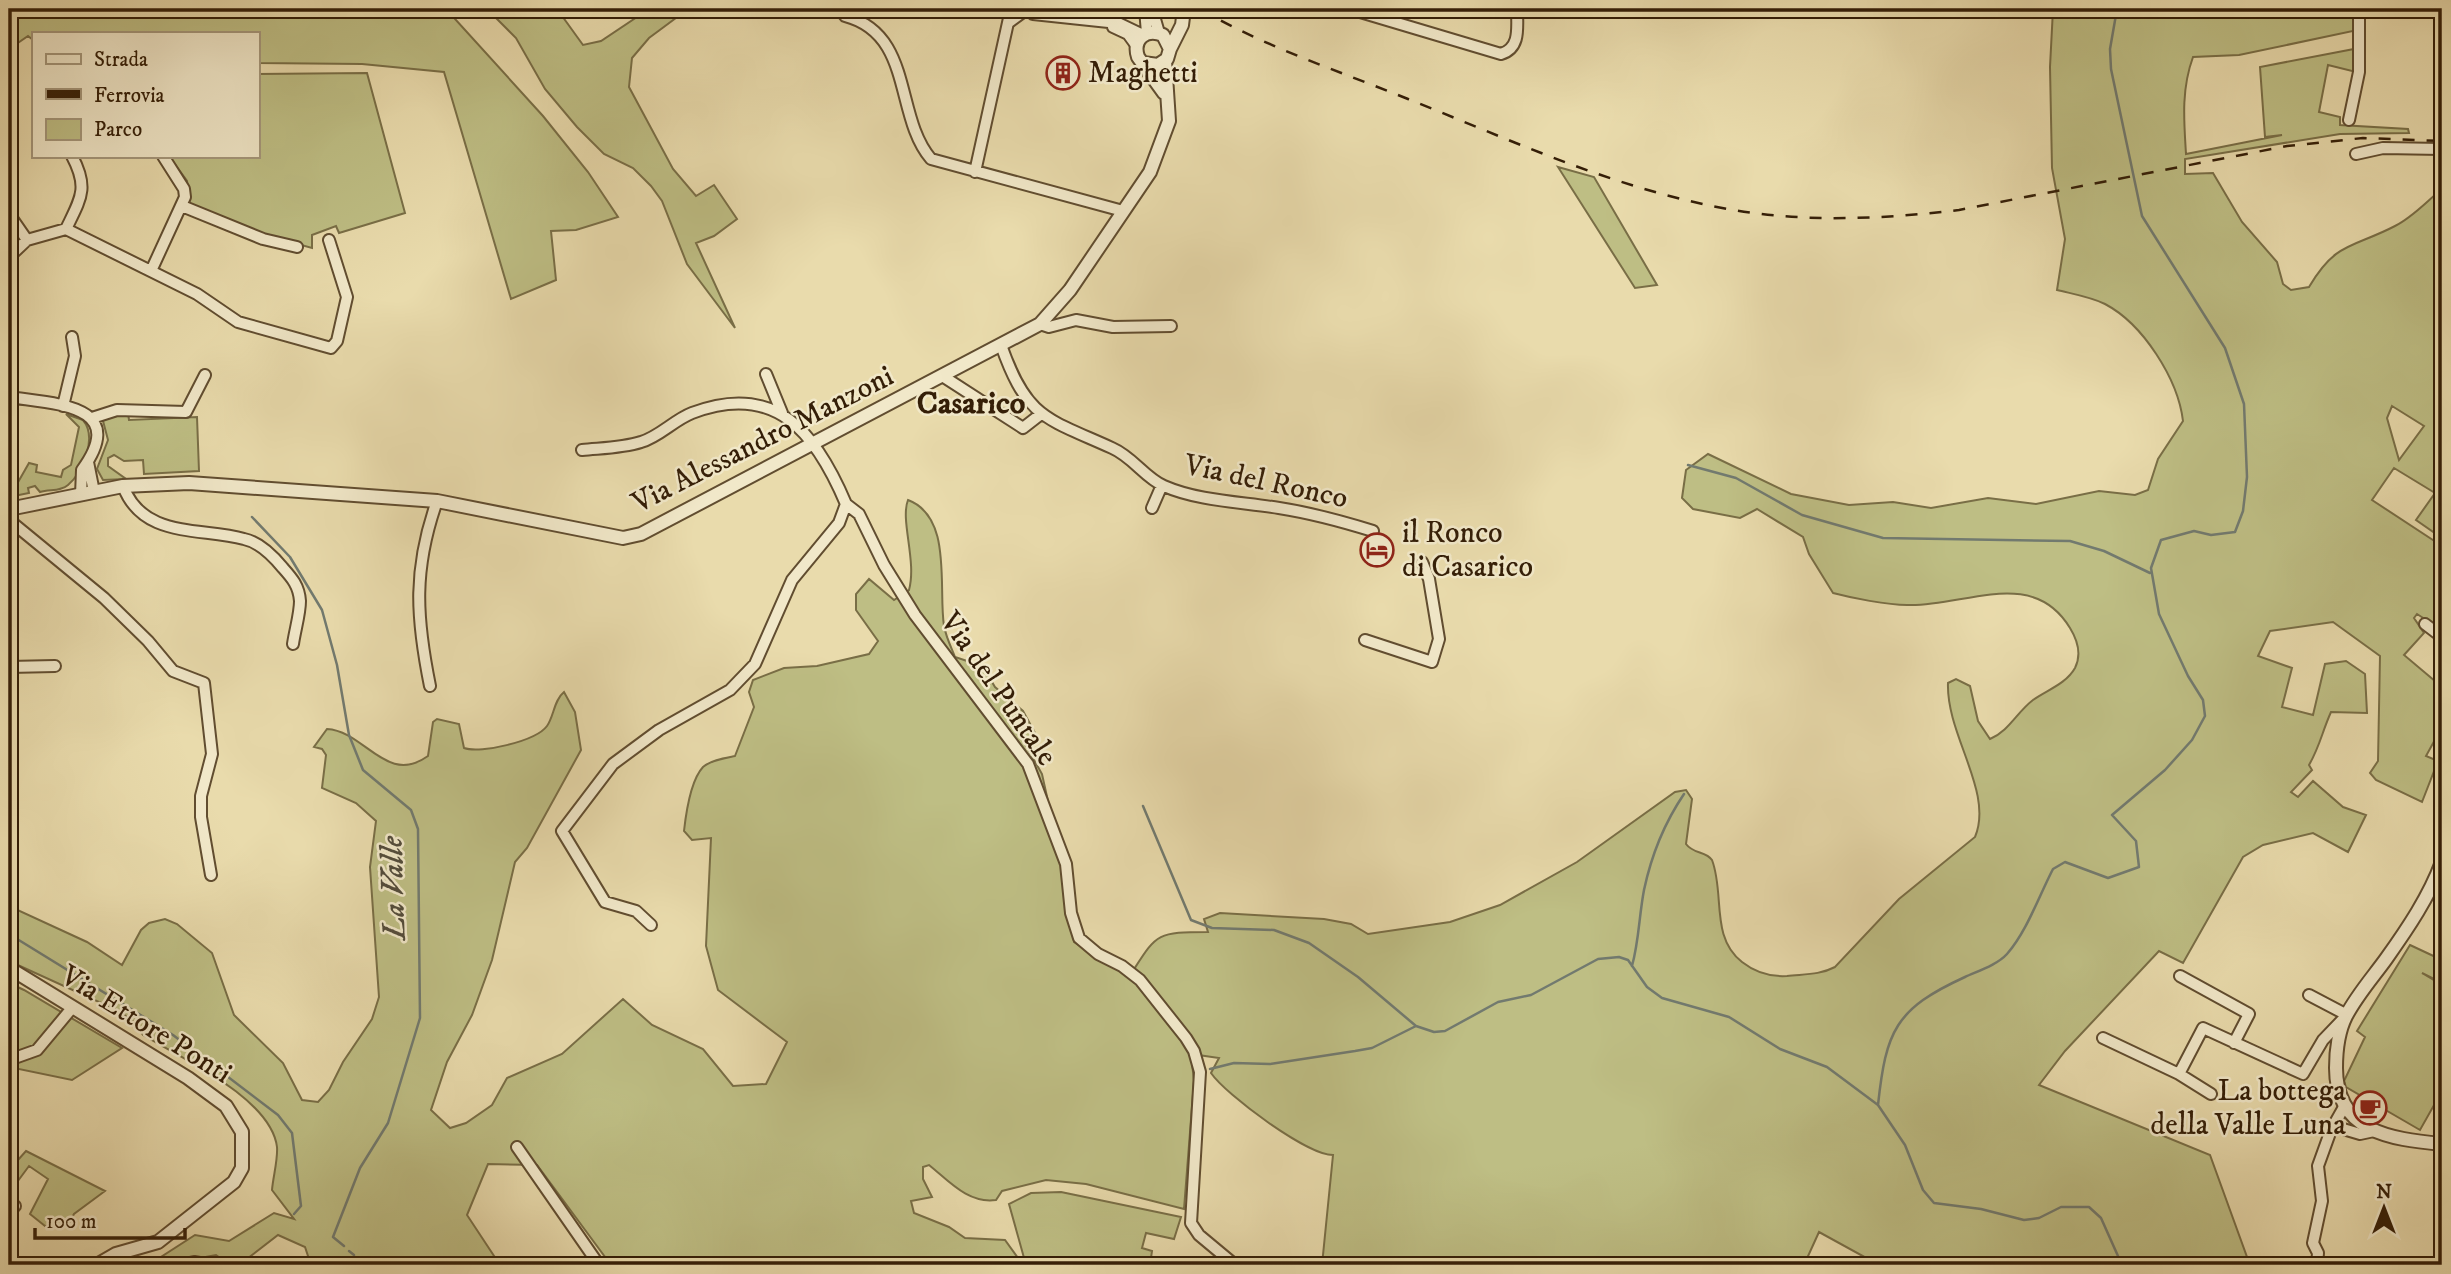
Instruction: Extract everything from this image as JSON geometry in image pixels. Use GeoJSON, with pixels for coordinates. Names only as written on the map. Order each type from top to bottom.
{"type":"FeatureCollection","features":[{"type":"Feature","properties":{"kind":"street"},"geometry":{"type":"LineString","coordinates":[[841,9],[845,16],[856,18],[876,34],[888,50],[902,75],[912,125],[920,146],[931,159],[1123,211]]}},
{"type":"Feature","properties":{"kind":"street"},"geometry":{"type":"LineString","coordinates":[[975,172],[1011,9]]}},
{"type":"Feature","properties":{"kind":"street"},"geometry":{"type":"LineString","coordinates":[[1145,9],[1149,36]]}},
{"type":"Feature","properties":{"kind":"street"},"geometry":{"type":"LineString","coordinates":[[1152,9],[1149,36],[1138,57],[1166,96]]}},
{"type":"Feature","properties":{"kind":"street"},"geometry":{"type":"LineString","coordinates":[[1350,9],[1501,54],[1510,51],[1516,43],[1517,9]]}},
{"type":"Feature","properties":{"kind":"street"},"geometry":{"type":"LineString","coordinates":[[2349,120],[2359,72],[2359,9]]}},
{"type":"Feature","properties":{"kind":"street"},"geometry":{"type":"LineString","coordinates":[[1008,23],[1030,11],[1123,24],[1149,36],[1167,39],[1168,55]]}},
{"type":"Feature","properties":{"kind":"street"},"geometry":{"type":"LineString","coordinates":[[1149,36],[1171,27],[1183,11]]}},
{"type":"Feature","properties":{"kind":"street"},"geometry":{"type":"LineString","coordinates":[[1143,63],[1153,66],[1168,55],[1182,25],[1183,11]]}},
{"type":"Feature","properties":{"kind":"street","name":"Via Alessandro Manzoni"},"geometry":{"type":"LineString","coordinates":[[9,509],[123,486],[189,483],[437,501],[623,538],[640,534],[747,476],[944,377],[1040,324],[1070,290],[1150,172],[1166,133],[1169,115],[1166,96],[1168,55]]}},
{"type":"Feature","properties":{"kind":"street"},"geometry":{"type":"LineString","coordinates":[[2356,153],[2391,148],[2442,149]]}},
{"type":"Feature","properties":{"kind":"street"},"geometry":{"type":"LineString","coordinates":[[66,229],[82,196],[82,176],[73,158]]}},
{"type":"Feature","properties":{"kind":"street"},"geometry":{"type":"LineString","coordinates":[[151,271],[182,206],[184,189],[164,158]]}},
{"type":"Feature","properties":{"kind":"street"},"geometry":{"type":"LineString","coordinates":[[182,206],[263,239],[297,247]]}},
{"type":"Feature","properties":{"kind":"street"},"geometry":{"type":"LineString","coordinates":[[9,214],[27,240]]}},
{"type":"Feature","properties":{"kind":"street"},"geometry":{"type":"LineString","coordinates":[[9,257],[27,240],[66,229],[197,294],[238,321],[331,348],[337,341],[348,297],[329,240]]}},
{"type":"Feature","properties":{"kind":"street"},"geometry":{"type":"LineString","coordinates":[[1040,324],[1049,327],[1076,320],[1113,327],[1171,326]]}},
{"type":"Feature","properties":{"kind":"street"},"geometry":{"type":"LineString","coordinates":[[63,406],[75,356],[72,337]]}},
{"type":"Feature","properties":{"kind":"street","name":"Via del Ronco"},"geometry":{"type":"LineString","coordinates":[[1001,345],[1013,377],[1041,414],[1071,432],[1133,458],[1162,485],[1197,495],[1319,514],[1373,531]]}},
{"type":"Feature","properties":{"kind":"street"},"geometry":{"type":"LineString","coordinates":[[766,374],[782,413]]}},
{"type":"Feature","properties":{"kind":"street"},"geometry":{"type":"LineString","coordinates":[[92,418],[117,410],[186,412],[205,375]]}},
{"type":"Feature","properties":{"kind":"street"},"geometry":{"type":"LineString","coordinates":[[944,377],[1023,428],[1041,414]]}},
{"type":"Feature","properties":{"kind":"street"},"geometry":{"type":"LineString","coordinates":[[9,397],[84,411],[92,418],[97,440],[81,472],[81,495]]}},
{"type":"Feature","properties":{"kind":"street"},"geometry":{"type":"LineString","coordinates":[[582,450],[644,442],[690,414],[720,404],[752,402],[782,413]]}},
{"type":"Feature","properties":{"kind":"street","name":"Via del Puntale"},"geometry":{"type":"LineString","coordinates":[[782,413],[815,444],[846,505],[859,514],[884,565],[915,615],[1028,764],[1066,863],[1071,913],[1079,938],[1091,950],[1122,966],[1140,980],[1195,1051],[1200,1072],[1191,1223],[1199,1236],[1235,1265]]}},
{"type":"Feature","properties":{"kind":"street"},"geometry":{"type":"LineString","coordinates":[[88,462],[94,492]]}},
{"type":"Feature","properties":{"kind":"street"},"geometry":{"type":"LineString","coordinates":[[1152,508],[1162,485]]}},
{"type":"Feature","properties":{"kind":"street"},"geometry":{"type":"LineString","coordinates":[[123,486],[128,499],[141,513],[171,529],[246,539],[274,557],[296,583],[300,601],[293,644]]}},
{"type":"Feature","properties":{"kind":"street"},"geometry":{"type":"LineString","coordinates":[[430,686],[417,588],[426,533],[437,501]]}},
{"type":"Feature","properties":{"kind":"street"},"geometry":{"type":"LineString","coordinates":[[651,925],[636,911],[605,902],[562,831],[613,764],[659,730],[730,690],[755,664],[792,580],[839,523],[846,505]]}},
{"type":"Feature","properties":{"kind":"street"},"geometry":{"type":"LineString","coordinates":[[9,520],[104,598],[173,671],[204,683],[212,754],[201,796],[201,817],[211,875]]}},
{"type":"Feature","properties":{"kind":"street"},"geometry":{"type":"LineString","coordinates":[[1365,640],[1432,662],[1439,639],[1429,579],[1422,562]]}},
{"type":"Feature","properties":{"kind":"street"},"geometry":{"type":"LineString","coordinates":[[2425,624],[2442,637]]}},
{"type":"Feature","properties":{"kind":"street"},"geometry":{"type":"LineString","coordinates":[[9,667],[55,666]]}},
{"type":"Feature","properties":{"kind":"street"},"geometry":{"type":"LineString","coordinates":[[2179,1074],[2203,1028],[2303,1074],[2323,1040],[2347,1015],[2412,921],[2433,886],[2442,862]]}},
{"type":"Feature","properties":{"kind":"street","name":"Via Ettore Ponti"},"geometry":{"type":"LineString","coordinates":[[9,968],[197,1085],[226,1106],[242,1132],[242,1168],[234,1182],[159,1242],[116,1255],[97,1265]]}},
{"type":"Feature","properties":{"kind":"street"},"geometry":{"type":"LineString","coordinates":[[2180,976],[2249,1014],[2234,1043]]}},
{"type":"Feature","properties":{"kind":"street"},"geometry":{"type":"LineString","coordinates":[[2309,995],[2347,1015]]}},
{"type":"Feature","properties":{"kind":"street"},"geometry":{"type":"LineString","coordinates":[[9,1060],[41,1046],[72,1008]]}},
{"type":"Feature","properties":{"kind":"street"},"geometry":{"type":"LineString","coordinates":[[2347,1015],[2339,1037],[2336,1082],[2344,1107],[2357,1121],[2374,1131],[2408,1140],[2442,1144]]}},
{"type":"Feature","properties":{"kind":"street"},"geometry":{"type":"LineString","coordinates":[[2323,1040],[2339,1037]]}},
{"type":"Feature","properties":{"kind":"street"},"geometry":{"type":"LineString","coordinates":[[2103,1038],[2179,1074],[2211,1094]]}},
{"type":"Feature","properties":{"kind":"street"},"geometry":{"type":"LineString","coordinates":[[2317,1265],[2318,1254],[2313,1243],[2322,1201],[2318,1166],[2333,1126],[2344,1107]]}},
{"type":"Feature","properties":{"kind":"street"},"geometry":{"type":"LineString","coordinates":[[2333,1126],[2360,1139],[2374,1131]]}},
{"type":"Feature","properties":{"kind":"street"},"geometry":{"type":"LineString","coordinates":[[517,1147],[599,1265]]}},
{"type":"Feature","properties":{"kind":"street"},"geometry":{"type":"LineString","coordinates":[[116,1255],[126,1265]]}},
{"type":"Feature","properties":{"kind":"street"},"geometry":{"type":"LineString","coordinates":[[180,1265],[194,1262],[211,1265]]}},
{"type":"Feature","properties":{"kind":"green space"},"geometry":{"type":"Polygon","coordinates":[[[9,9],[446,9],[543,116],[588,172],[618,217],[576,230],[551,231],[556,280],[511,299],[444,72],[362,64],[259,63],[259,32],[32,32],[32,39],[28,36],[9,49],[9,9]]]}},
{"type":"Feature","properties":{"kind":"green space"},"geometry":{"type":"Polygon","coordinates":[[[487,9],[557,9],[583,45],[601,41],[649,9],[688,9],[649,38],[632,58],[629,87],[673,169],[696,196],[714,185],[737,219],[714,236],[696,243],[735,328],[687,264],[662,201],[651,186],[633,168],[604,154],[577,127],[545,89],[516,38],[487,9]]]}},
{"type":"Feature","properties":{"kind":"green space"},"geometry":{"type":"Polygon","coordinates":[[[2053,9],[2355,9],[2353,31],[2239,55],[2193,57],[2185,93],[2186,154],[2282,135],[2265,137],[2260,67],[2354,49],[2356,72],[2328,65],[2319,112],[2340,117],[2340,125],[2408,129],[2409,133],[2340,134],[2185,159],[2185,174],[2213,173],[2242,222],[2277,262],[2283,284],[2291,290],[2309,287],[2337,253],[2402,222],[2442,189],[2442,538],[2416,520],[2435,493],[2394,468],[2372,500],[2442,546],[2442,630],[2417,614],[2414,618],[2424,633],[2404,655],[2442,687],[2442,738],[2437,736],[2426,756],[2438,761],[2422,802],[2376,780],[2370,773],[2378,761],[2380,656],[2333,622],[2270,631],[2258,656],[2292,668],[2282,707],[2313,715],[2325,664],[2346,661],[2365,674],[2367,713],[2331,712],[2309,765],[2312,770],[2291,792],[2298,797],[2313,781],[2343,807],[2366,815],[2348,852],[2313,833],[2263,845],[2243,857],[2183,963],[2159,951],[2065,1051],[2039,1085],[2210,1155],[2247,1257],[2247,1265],[1879,1265],[1819,1232],[1804,1265],[1322,1265],[1333,1155],[1305,1145],[1249,1109],[1211,1073],[1219,1058],[1191,1054],[1194,1081],[1184,1209],[1086,1184],[1046,1180],[1002,1191],[996,1200],[986,1200],[968,1195],[929,1165],[923,1167],[923,1179],[932,1197],[911,1201],[914,1213],[949,1227],[965,1238],[1005,1240],[1023,1265],[611,1265],[537,1165],[488,1164],[467,1215],[500,1265],[311,1265],[305,1247],[278,1235],[239,1265],[230,1265],[216,1255],[162,1265],[137,1265],[153,1262],[195,1235],[229,1241],[274,1213],[294,1219],[272,1190],[277,1147],[271,1129],[259,1112],[242,1096],[201,1068],[143,1035],[135,1023],[119,1011],[9,961],[9,906],[87,942],[122,965],[141,930],[149,923],[165,919],[177,924],[212,953],[234,1015],[283,1063],[302,1100],[318,1102],[329,1090],[343,1062],[372,1019],[379,997],[370,867],[376,821],[356,803],[322,788],[326,755],[322,749],[314,747],[327,729],[353,738],[388,761],[400,765],[413,764],[428,756],[433,722],[437,719],[459,724],[464,748],[495,748],[532,737],[541,731],[547,726],[558,699],[564,692],[575,712],[581,750],[527,848],[515,862],[492,960],[472,1015],[447,1062],[431,1110],[450,1128],[466,1123],[492,1105],[507,1078],[562,1054],[623,999],[652,1025],[703,1049],[733,1086],[766,1084],[787,1042],[718,990],[706,946],[711,838],[692,840],[684,831],[689,798],[703,767],[735,756],[754,707],[749,692],[753,680],[784,668],[817,666],[869,654],[878,641],[856,610],[856,594],[869,579],[894,600],[909,590],[911,567],[906,518],[908,500],[922,509],[932,522],[938,537],[944,626],[955,657],[976,664],[986,672],[995,687],[1023,711],[1035,733],[1024,742],[1042,774],[1071,905],[1074,942],[1129,977],[1159,938],[1177,933],[1208,932],[1204,919],[1220,913],[1324,919],[1351,924],[1368,934],[1450,922],[1500,905],[1577,862],[1675,792],[1686,790],[1692,799],[1686,844],[1712,860],[1722,928],[1732,952],[1753,969],[1775,976],[1812,974],[1835,967],[1899,899],[1975,837],[1979,801],[1954,723],[1948,683],[1956,679],[1970,686],[1978,721],[1990,739],[1997,736],[2033,700],[2071,674],[2079,653],[2077,643],[2070,628],[2054,609],[2036,598],[1995,594],[1907,605],[1833,593],[1809,554],[1803,537],[1757,509],[1740,518],[1693,509],[1682,498],[1686,470],[1708,454],[1791,494],[1849,505],[1893,502],[1931,508],[1988,498],[2036,504],[2099,491],[2135,495],[2148,490],[2158,459],[2183,421],[2180,405],[2166,371],[2133,325],[2105,304],[2057,290],[2065,239],[2052,168],[2050,67],[2053,9]],[[2392,406],[2387,418],[2399,460],[2424,426],[2392,406]]]}},
{"type":"Feature","properties":{"kind":"green space"},"geometry":{"type":"Polygon","coordinates":[[[367,73],[405,213],[339,233],[336,226],[312,235],[312,248],[272,237],[190,206],[187,181],[170,158],[259,158],[259,74],[367,73]]]}},
{"type":"Feature","properties":{"kind":"green space"},"geometry":{"type":"Polygon","coordinates":[[[1558,167],[1594,177],[1657,285],[1635,288],[1558,167]]]}},
{"type":"Feature","properties":{"kind":"green space"},"geometry":{"type":"Polygon","coordinates":[[[128,413],[129,420],[197,417],[199,471],[144,474],[143,460],[124,461],[114,455],[108,458],[108,466],[126,479],[103,480],[97,469],[108,440],[102,417],[128,413]]]}},
{"type":"Feature","properties":{"kind":"green space"},"geometry":{"type":"Polygon","coordinates":[[[66,414],[83,420],[89,436],[83,464],[73,480],[62,489],[40,492],[35,486],[28,488],[29,493],[9,497],[9,488],[17,484],[29,463],[37,465],[36,472],[61,477],[63,470],[71,465],[79,427],[66,414]]]}},
{"type":"Feature","properties":{"kind":"green space"},"geometry":{"type":"Polygon","coordinates":[[[2410,945],[2442,960],[2442,983],[2422,973],[2442,985],[2442,1100],[2438,1098],[2420,1130],[2346,1087],[2344,1081],[2365,1037],[2357,1031],[2410,945]]]}},
{"type":"Feature","properties":{"kind":"green space"},"geometry":{"type":"Polygon","coordinates":[[[9,983],[122,1048],[72,1080],[9,1067],[9,983]]]}},
{"type":"Feature","properties":{"kind":"green space"},"geometry":{"type":"Polygon","coordinates":[[[26,1151],[105,1191],[74,1214],[68,1225],[45,1226],[30,1214],[48,1179],[29,1166],[9,1193],[9,1170],[26,1151]]]}},
{"type":"Feature","properties":{"kind":"green space"},"geometry":{"type":"Polygon","coordinates":[[[1061,1192],[1181,1217],[1174,1239],[1146,1233],[1142,1248],[1152,1251],[1150,1265],[1026,1265],[1009,1204],[1031,1193],[1061,1192]]]}},
{"type":"Feature","properties":{"kind":"waterway"},"geometry":{"type":"LineString","coordinates":[[1878,1105],[1885,1058],[1898,1025],[1923,1000],[1993,965],[2007,954],[2027,924],[2053,869],[2065,862],[2108,878],[2139,867],[2136,841],[2112,815],[2165,770],[2192,740],[2205,716],[2203,700],[2188,676],[2159,614],[2151,568],[2161,540],[2194,531],[2211,535],[2235,532],[2243,511],[2247,477],[2244,404],[2225,348],[2142,216],[2111,69],[2110,49],[2117,9]]}},
{"type":"Feature","properties":{"kind":"waterway"},"geometry":{"type":"LineString","coordinates":[[1688,465],[1736,478],[1802,515],[1883,538],[2070,541],[2104,551],[2150,573]]}},
{"type":"Feature","properties":{"kind":"waterway","name":"La Valle"},"geometry":{"type":"LineString","coordinates":[[252,517],[290,557],[322,610],[337,665],[349,735],[363,770],[411,810],[418,829],[420,1018],[388,1123],[360,1168],[333,1237],[344,1246]]}},
{"type":"Feature","properties":{"kind":"waterway"},"geometry":{"type":"LineString","coordinates":[[1632,966],[1644,890],[1651,865],[1665,828],[1684,794]]}},
{"type":"Feature","properties":{"kind":"waterway"},"geometry":{"type":"LineString","coordinates":[[1143,806],[1191,920],[1212,928],[1274,930],[1309,943],[1358,977],[1416,1026],[1434,1032],[1445,1031],[1498,1002],[1531,995],[1598,959],[1619,957],[1628,960],[1647,987],[1662,998],[1729,1017],[1780,1049],[1827,1067],[1878,1105],[1905,1145],[1923,1190],[1934,1203],[1981,1209],[2024,1220],[2039,1218],[2061,1207],[2089,1207],[2101,1218],[2122,1265]]}},
{"type":"Feature","properties":{"kind":"waterway"},"geometry":{"type":"LineString","coordinates":[[9,934],[173,1035],[278,1115],[292,1133],[301,1206],[294,1214]]}},
{"type":"Feature","properties":{"kind":"waterway"},"geometry":{"type":"LineString","coordinates":[[1210,1069],[1234,1063],[1270,1064],[1372,1048],[1416,1026]]}},
{"type":"Feature","properties":{"kind":"waterway","name":"La Valle"},"geometry":{"type":"LineString","coordinates":[[349,1251],[354,1255],[352,1265]]}},
{"type":"Feature","properties":{"kind":"railway"},"geometry":{"type":"LineString","coordinates":[[1200,9],[1276,47],[1565,162],[1686,200],[1728,209],[1785,216],[1873,217],[1959,210],[2287,146],[2363,138],[2442,141]]}},
{"type":"Feature","properties":{"kind":"place","name":"Maghetti"},"geometry":{"type":"Point","coordinates":[1063,73]}},
{"type":"Feature","properties":{"kind":"place","name":"il Ronco di Casarico"},"geometry":{"type":"Point","coordinates":[1377,550]}},
{"type":"Feature","properties":{"kind":"place","name":"La bottega della Valle Luna"},"geometry":{"type":"Point","coordinates":[2370,1108]}},
{"type":"Feature","properties":{"kind":"district","name":"Casarico"},"geometry":{"type":"Point","coordinates":[971,404]}}]}
